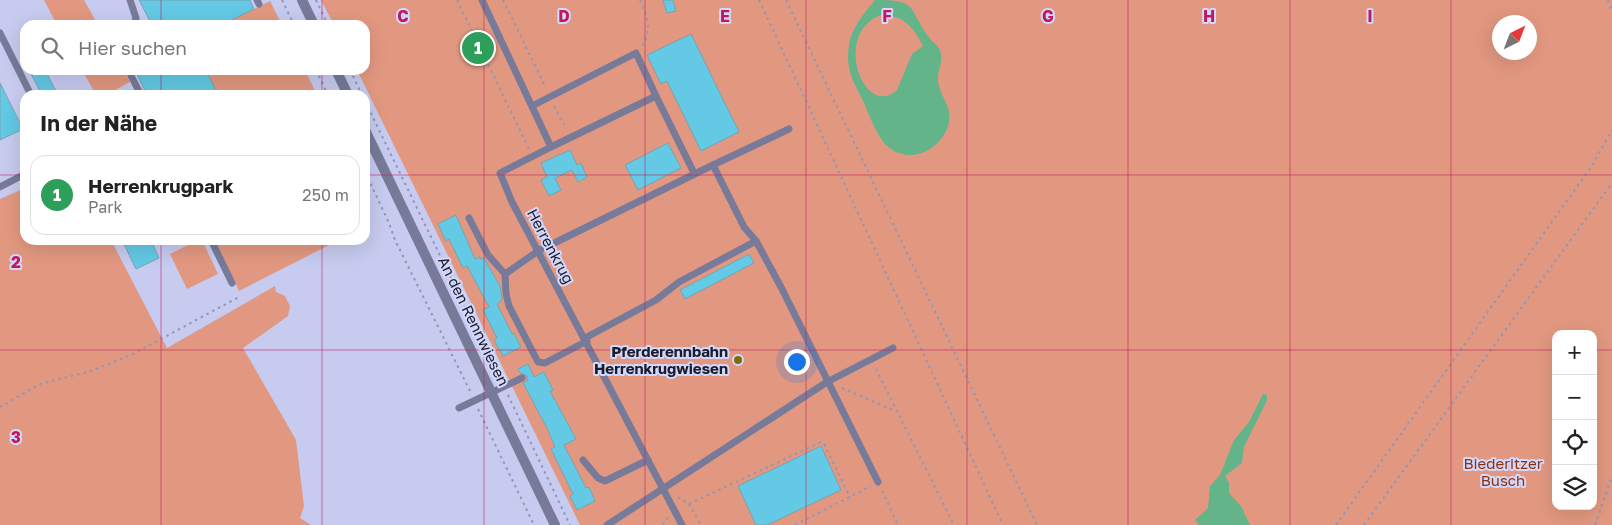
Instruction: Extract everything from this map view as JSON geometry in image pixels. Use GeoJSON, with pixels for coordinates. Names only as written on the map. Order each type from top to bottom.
{"type":"FeatureCollection","features":[{"type":"Feature","properties":{"kind":"street"},"geometry":{"type":"LineString","coordinates":[[302,0],[312,20]]}},
{"type":"Feature","properties":{"kind":"street"},"geometry":{"type":"LineString","coordinates":[[338,75],[346,90]]}},
{"type":"Feature","properties":{"kind":"street","name":"An den Rennwiesen"},"geometry":{"type":"LineString","coordinates":[[370,140],[555,525]]}},
{"type":"Feature","properties":{"kind":"lane"},"geometry":{"type":"LineString","coordinates":[[130,0],[135,20]]}},
{"type":"Feature","properties":{"kind":"lane"},"geometry":{"type":"LineString","coordinates":[[482,0],[551,147]]}},
{"type":"Feature","properties":{"kind":"lane"},"geometry":{"type":"LineString","coordinates":[[0,32],[20,73]]}},
{"type":"Feature","properties":{"kind":"lane"},"geometry":{"type":"LineString","coordinates":[[532,106],[636,54],[694,173]]}},
{"type":"Feature","properties":{"kind":"lane"},"geometry":{"type":"LineString","coordinates":[[21,75],[29,90]]}},
{"type":"Feature","properties":{"kind":"lane"},"geometry":{"type":"LineString","coordinates":[[131,75],[138,90]]}},
{"type":"Feature","properties":{"kind":"lane","name":"Herrenkrug"},"geometry":{"type":"LineString","coordinates":[[656,96],[500,173],[538,251],[586,339],[682,525]]}},
{"type":"Feature","properties":{"kind":"lane"},"geometry":{"type":"LineString","coordinates":[[505,274],[538,251],[694,173],[789,129]]}},
{"type":"Feature","properties":{"kind":"lane"},"geometry":{"type":"LineString","coordinates":[[713,165],[744,227],[756,241],[797,318],[878,482]]}},
{"type":"Feature","properties":{"kind":"lane"},"geometry":{"type":"LineString","coordinates":[[0,187],[20,177]]}},
{"type":"Feature","properties":{"kind":"lane"},"geometry":{"type":"LineString","coordinates":[[469,218],[488,255],[505,274],[508,302],[538,362],[546,363],[656,300],[680,282],[756,241]]}},
{"type":"Feature","properties":{"kind":"lane"},"geometry":{"type":"LineString","coordinates":[[213,245],[232,283]]}},
{"type":"Feature","properties":{"kind":"lane"},"geometry":{"type":"LineString","coordinates":[[607,525],[664,490],[828,382],[893,348]]}},
{"type":"Feature","properties":{"kind":"lane"},"geometry":{"type":"LineString","coordinates":[[459,408],[522,378]]}},
{"type":"Feature","properties":{"kind":"lane"},"geometry":{"type":"LineString","coordinates":[[583,460],[599,479],[605,481],[648,460]]}},
{"type":"Feature","properties":{"kind":"path"},"geometry":{"type":"LineString","coordinates":[[282,0],[292,20]]}},
{"type":"Feature","properties":{"kind":"path"},"geometry":{"type":"LineString","coordinates":[[316,0],[326,20]]}},
{"type":"Feature","properties":{"kind":"path"},"geometry":{"type":"LineString","coordinates":[[457,0],[532,156]]}},
{"type":"Feature","properties":{"kind":"path"},"geometry":{"type":"LineString","coordinates":[[503,0],[570,137]]}},
{"type":"Feature","properties":{"kind":"path"},"geometry":{"type":"LineString","coordinates":[[636,54],[645,40],[649,26],[640,0]]}},
{"type":"Feature","properties":{"kind":"path"},"geometry":{"type":"LineString","coordinates":[[759,0],[1003,525]]}},
{"type":"Feature","properties":{"kind":"path"},"geometry":{"type":"LineString","coordinates":[[786,0],[1037,525]]}},
{"type":"Feature","properties":{"kind":"path"},"geometry":{"type":"LineString","coordinates":[[1608,0],[1612,10]]}},
{"type":"Feature","properties":{"kind":"path"},"geometry":{"type":"LineString","coordinates":[[318,75],[326,90]]}},
{"type":"Feature","properties":{"kind":"path"},"geometry":{"type":"LineString","coordinates":[[352,75],[360,90]]}},
{"type":"Feature","properties":{"kind":"path"},"geometry":{"type":"LineString","coordinates":[[370,111],[570,525]]}},
{"type":"Feature","properties":{"kind":"path"},"geometry":{"type":"LineString","coordinates":[[1336,525],[1590,168],[1612,130]]}},
{"type":"Feature","properties":{"kind":"path"},"geometry":{"type":"LineString","coordinates":[[370,183],[394,238],[534,525]]}},
{"type":"Feature","properties":{"kind":"path"},"geometry":{"type":"LineString","coordinates":[[1364,525],[1612,183]]}},
{"type":"Feature","properties":{"kind":"path"},"geometry":{"type":"LineString","coordinates":[[0,407],[46,381],[91,371],[133,354],[239,297]]}},
{"type":"Feature","properties":{"kind":"path"},"geometry":{"type":"LineString","coordinates":[[875,368],[954,525]]}},
{"type":"Feature","properties":{"kind":"path"},"geometry":{"type":"LineString","coordinates":[[828,382],[895,411]]}},
{"type":"Feature","properties":{"kind":"path"},"geometry":{"type":"LineString","coordinates":[[689,504],[821,442],[824,444],[850,497]]}},
{"type":"Feature","properties":{"kind":"path"},"geometry":{"type":"LineString","coordinates":[[1595,525],[1612,478]]}},
{"type":"Feature","properties":{"kind":"path"},"geometry":{"type":"LineString","coordinates":[[795,525],[878,482],[898,525]]}},
{"type":"Feature","properties":{"kind":"path"},"geometry":{"type":"LineString","coordinates":[[664,490],[689,504],[701,525]]}},
{"type":"Feature","properties":{"kind":"green space"},"geometry":{"type":"Polygon","coordinates":[[[44,0],[84,0],[95,20],[54,20],[44,0]]]}},
{"type":"Feature","properties":{"kind":"green space","name":"Biederitzer Busch"},"geometry":{"type":"Polygon","coordinates":[[[321,0],[1612,0],[1612,525],[580,525],[370,97],[370,90],[367,90],[359,75],[370,75],[370,20],[331,20],[321,0]]]}},
{"type":"Feature","properties":{"kind":"green space"},"geometry":{"type":"Polygon","coordinates":[[[270,1],[280,20],[232,20],[270,1]]]}},
{"type":"Feature","properties":{"kind":"green space"},"geometry":{"type":"Polygon","coordinates":[[[85,75],[126,75],[130,82],[115,90],[93,90],[85,75]]]}},
{"type":"Feature","properties":{"kind":"green space"},"geometry":{"type":"Polygon","coordinates":[[[208,75],[307,75],[315,90],[216,90],[208,75]]]}},
{"type":"Feature","properties":{"kind":"green space"},"geometry":{"type":"Polygon","coordinates":[[[20,190],[20,245],[114,245],[167,348],[275,286],[276,292],[285,296],[290,306],[288,316],[243,348],[296,440],[304,506],[300,518],[311,525],[0,525],[0,199],[20,190]]]}},
{"type":"Feature","properties":{"kind":"green space"},"geometry":{"type":"Polygon","coordinates":[[[188,245],[204,245],[218,274],[187,289],[170,254],[188,245]]]}},
{"type":"Feature","properties":{"kind":"green space"},"geometry":{"type":"Polygon","coordinates":[[[217,245],[329,245],[239,291],[217,245]]]}},
{"type":"Feature","properties":{"kind":"shaded area"},"geometry":{"type":"Polygon","coordinates":[[[875,0],[905,3],[913,11],[921,26],[940,51],[941,61],[938,84],[949,112],[948,128],[933,147],[919,154],[901,154],[886,145],[876,130],[852,77],[848,63],[852,33],[875,0]],[[881,15],[866,25],[858,39],[856,55],[858,71],[865,84],[874,94],[885,96],[897,90],[912,54],[923,46],[912,28],[902,20],[881,15]]]}},
{"type":"Feature","properties":{"kind":"shaded area"},"geometry":{"type":"Polygon","coordinates":[[[1263,394],[1267,395],[1267,400],[1244,447],[1242,463],[1225,476],[1229,483],[1229,493],[1241,506],[1250,525],[1199,525],[1195,520],[1208,508],[1210,486],[1220,475],[1234,440],[1249,422],[1263,394]]]}},
{"type":"Feature","properties":{"kind":"building"},"geometry":{"type":"Polygon","coordinates":[[[139,0],[250,0],[254,9],[232,20],[149,20],[139,0]]]}},
{"type":"Feature","properties":{"kind":"building"},"geometry":{"type":"Polygon","coordinates":[[[663,0],[673,0],[676,11],[667,13],[663,0]]]}},
{"type":"Feature","properties":{"kind":"building"},"geometry":{"type":"Polygon","coordinates":[[[691,34],[739,132],[701,151],[667,81],[661,84],[647,55],[691,34]]]}},
{"type":"Feature","properties":{"kind":"building"},"geometry":{"type":"Polygon","coordinates":[[[32,75],[48,75],[55,90],[39,90],[32,75]]]}},
{"type":"Feature","properties":{"kind":"building"},"geometry":{"type":"Polygon","coordinates":[[[137,75],[208,75],[216,90],[145,90],[137,75]]]}},
{"type":"Feature","properties":{"kind":"building"},"geometry":{"type":"Polygon","coordinates":[[[0,83],[20,123],[20,130],[0,140],[0,83]]]}},
{"type":"Feature","properties":{"kind":"building"},"geometry":{"type":"Polygon","coordinates":[[[668,143],[681,168],[638,190],[625,165],[668,143]]]}},
{"type":"Feature","properties":{"kind":"building"},"geometry":{"type":"Polygon","coordinates":[[[570,150],[577,165],[581,163],[587,177],[578,182],[572,170],[555,178],[561,190],[549,196],[541,180],[547,177],[541,163],[570,150]]]}},
{"type":"Feature","properties":{"kind":"building"},"geometry":{"type":"Polygon","coordinates":[[[456,215],[475,259],[484,258],[500,286],[502,300],[497,304],[512,334],[514,333],[521,347],[503,356],[494,340],[497,338],[483,310],[489,307],[467,266],[463,268],[449,239],[446,241],[438,224],[456,215]]]}},
{"type":"Feature","properties":{"kind":"building"},"geometry":{"type":"Polygon","coordinates":[[[124,245],[153,245],[159,258],[136,269],[124,245]]]}},
{"type":"Feature","properties":{"kind":"building"},"geometry":{"type":"Polygon","coordinates":[[[749,254],[754,263],[685,299],[680,290],[749,254]]]}},
{"type":"Feature","properties":{"kind":"building"},"geometry":{"type":"Polygon","coordinates":[[[528,364],[534,377],[544,372],[553,390],[550,391],[576,439],[564,445],[586,488],[589,487],[595,501],[577,510],[570,496],[573,494],[551,449],[555,447],[548,430],[523,383],[527,381],[527,376],[520,373],[518,369],[528,364]]]}},
{"type":"Feature","properties":{"kind":"building"},"geometry":{"type":"Polygon","coordinates":[[[821,446],[841,490],[767,525],[756,525],[738,486],[821,446]]]}},
{"type":"Feature","properties":{"kind":"place","name":"Herrenkrugpark"},"geometry":{"type":"Point","coordinates":[478,48]}},
{"type":"Feature","properties":{"kind":"place","name":"Pferderennbahn Herrenkrugwiesen"},"geometry":{"type":"Point","coordinates":[738,360]}}]}
